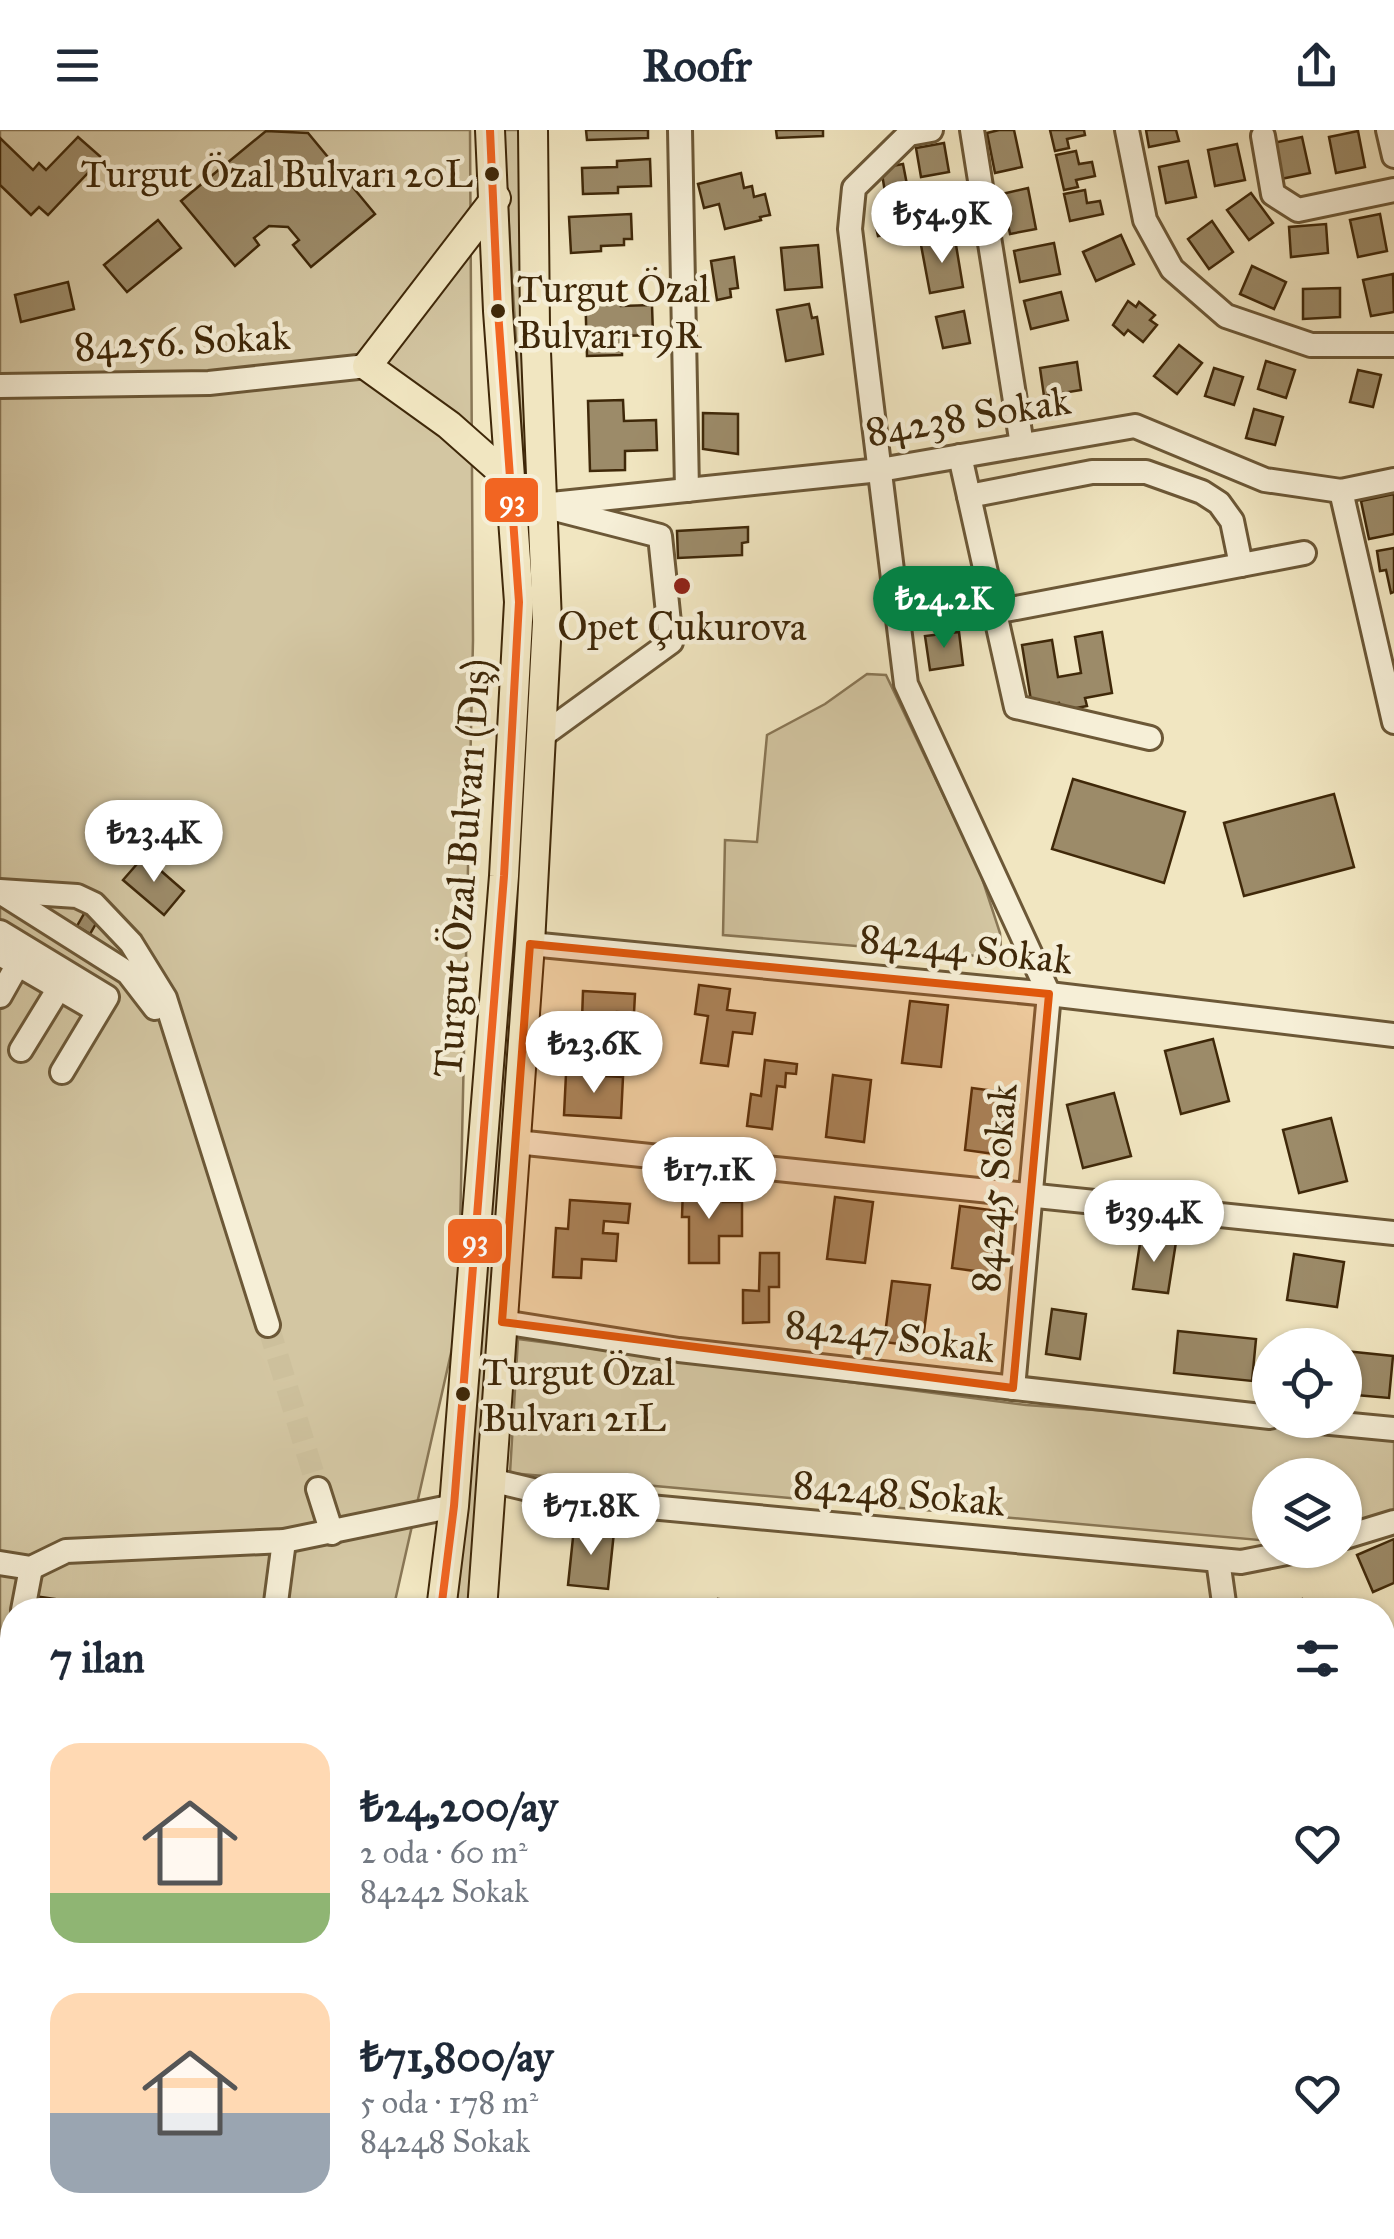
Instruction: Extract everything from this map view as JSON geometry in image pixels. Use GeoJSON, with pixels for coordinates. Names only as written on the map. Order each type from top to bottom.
{"type":"FeatureCollection","features":[{"type":"Feature","properties":{"kind":"main road","name":"Turgut Özal Bulvarı (Dış)"},"geometry":{"type":"LineString","coordinates":[[442,1598],[454,1506],[519,602],[498,311],[490,130]]}},
{"type":"Feature","properties":{"kind":"main road","name":"Turgut Özal Bulvarı (Dış)"},"geometry":{"type":"LineString","coordinates":[[483,1598],[530,944],[547,622],[533,130]]}},
{"type":"Feature","properties":{"kind":"main road"},"geometry":{"type":"LineString","coordinates":[[496,198],[367,366],[449,425],[510,479]]}},
{"type":"Feature","properties":{"kind":"street"},"geometry":{"type":"LineString","coordinates":[[680,130],[687,490]]}},
{"type":"Feature","properties":{"kind":"street"},"geometry":{"type":"LineString","coordinates":[[932,130],[910,134],[854,188],[850,229],[906,684],[1049,994]]}},
{"type":"Feature","properties":{"kind":"street"},"geometry":{"type":"LineString","coordinates":[[972,130],[1022,446]]}},
{"type":"Feature","properties":{"kind":"street"},"geometry":{"type":"LineString","coordinates":[[1127,130],[1146,220],[1163,253],[1172,269],[1226,316],[1311,346],[1394,345]]}},
{"type":"Feature","properties":{"kind":"street"},"geometry":{"type":"LineString","coordinates":[[1388,130],[1394,156]]}},
{"type":"Feature","properties":{"kind":"street"},"geometry":{"type":"LineString","coordinates":[[1262,136],[1273,194],[1298,210],[1394,190]]}},
{"type":"Feature","properties":{"kind":"street","name":"84256. Sokak"},"geometry":{"type":"LineString","coordinates":[[0,386],[208,383],[367,366]]}},
{"type":"Feature","properties":{"kind":"street","name":"84238 Sokak"},"geometry":{"type":"LineString","coordinates":[[542,505],[880,470],[1135,426],[1265,480],[1341,491],[1394,480]]}},
{"type":"Feature","properties":{"kind":"street"},"geometry":{"type":"LineString","coordinates":[[960,456],[1016,706],[1150,738]]}},
{"type":"Feature","properties":{"kind":"street"},"geometry":{"type":"LineString","coordinates":[[969,496],[1092,472],[1146,472],[1202,492],[1220,503],[1232,521],[1242,565]]}},
{"type":"Feature","properties":{"kind":"street"},"geometry":{"type":"LineString","coordinates":[[1341,491],[1382,618],[1394,722]]}},
{"type":"Feature","properties":{"kind":"street"},"geometry":{"type":"LineString","coordinates":[[542,505],[660,536],[672,642],[543,735]]}},
{"type":"Feature","properties":{"kind":"street"},"geometry":{"type":"LineString","coordinates":[[994,612],[1304,553]]}},
{"type":"Feature","properties":{"kind":"street"},"geometry":{"type":"LineString","coordinates":[[0,891],[128,973],[157,1010],[182,1060]]}},
{"type":"Feature","properties":{"kind":"street"},"geometry":{"type":"LineString","coordinates":[[0,891],[77,896],[94,904],[130,943],[165,998],[268,1324]]}},
{"type":"Feature","properties":{"kind":"street"},"geometry":{"type":"LineString","coordinates":[[0,932],[107,997],[62,1072]]}},
{"type":"Feature","properties":{"kind":"street","name":"84244 Sokak"},"geometry":{"type":"LineString","coordinates":[[530,944],[1049,994],[1394,1035]]}},
{"type":"Feature","properties":{"kind":"street"},"geometry":{"type":"LineString","coordinates":[[0,996],[9,959],[98,1011]]}},
{"type":"Feature","properties":{"kind":"street"},"geometry":{"type":"LineString","coordinates":[[21,1050],[58,988]]}},
{"type":"Feature","properties":{"kind":"street","name":"84245 Sokak"},"geometry":{"type":"LineString","coordinates":[[1012,1388],[1049,994]]}},
{"type":"Feature","properties":{"kind":"street"},"geometry":{"type":"LineString","coordinates":[[516,1142],[1394,1234]]}},
{"type":"Feature","properties":{"kind":"street","name":"84247 Sokak"},"geometry":{"type":"LineString","coordinates":[[502,1322],[679,1350],[1252,1415]]}},
{"type":"Feature","properties":{"kind":"street"},"geometry":{"type":"LineString","coordinates":[[1362,1426],[1394,1429]]}},
{"type":"Feature","properties":{"kind":"street","name":"84248 Sokak"},"geometry":{"type":"LineString","coordinates":[[491,1480],[574,1500],[1240,1562],[1252,1560]]}},
{"type":"Feature","properties":{"kind":"street"},"geometry":{"type":"LineString","coordinates":[[318,1489],[332,1533]]}},
{"type":"Feature","properties":{"kind":"street"},"geometry":{"type":"LineString","coordinates":[[0,1562],[31,1568],[66,1551],[284,1541],[454,1506]]}},
{"type":"Feature","properties":{"kind":"street"},"geometry":{"type":"LineString","coordinates":[[1362,1532],[1394,1522]]}},
{"type":"Feature","properties":{"kind":"street"},"geometry":{"type":"LineString","coordinates":[[277,1598],[284,1541]]}},
{"type":"Feature","properties":{"kind":"street"},"geometry":{"type":"LineString","coordinates":[[1218,1560],[1223,1598]]}},
{"type":"Feature","properties":{"kind":"street"},"geometry":{"type":"LineString","coordinates":[[25,1598],[31,1568]]}},
{"type":"Feature","properties":{"kind":"highlighted area"},"geometry":{"type":"Polygon","coordinates":[[[530,944],[1049,994],[1013,1388],[502,1322],[530,944]]]}},
{"type":"Feature","properties":{"kind":"shaded area"},"geometry":{"type":"Polygon","coordinates":[[[0,130],[470,130],[473,640],[458,1322],[396,1598],[0,1598],[0,130]]]}},
{"type":"Feature","properties":{"kind":"shaded area"},"geometry":{"type":"Polygon","coordinates":[[[503,130],[521,130],[523,384],[534,624],[514,994],[469,1598],[457,1598],[529,624],[527,517],[503,130]]]}},
{"type":"Feature","properties":{"kind":"shaded area"},"geometry":{"type":"Polygon","coordinates":[[[867,674],[886,675],[980,872],[1000,933],[1001,949],[990,957],[723,935],[725,840],[757,842],[767,735],[825,704],[867,674]]]}},
{"type":"Feature","properties":{"kind":"shaded area"},"geometry":{"type":"Polygon","coordinates":[[[518,1339],[1026,1405],[1252,1422],[1252,1438],[1362,1438],[1362,1430],[1394,1432],[1394,1510],[1362,1519],[1362,1458],[1252,1458],[1252,1539],[510,1473],[518,1339]]]}},
{"type":"Feature","properties":{"kind":"building"},"geometry":{"type":"Polygon","coordinates":[[[586,130],[648,130],[648,138],[587,140],[586,130]]]}},
{"type":"Feature","properties":{"kind":"building"},"geometry":{"type":"Polygon","coordinates":[[[776,130],[823,130],[823,136],[777,138],[776,130]]]}},
{"type":"Feature","properties":{"kind":"building"},"geometry":{"type":"Polygon","coordinates":[[[1014,130],[1022,167],[995,173],[987,133],[1014,130]]]}},
{"type":"Feature","properties":{"kind":"building"},"geometry":{"type":"Polygon","coordinates":[[[1050,130],[1084,130],[1085,135],[1067,139],[1069,148],[1055,151],[1050,130]]]}},
{"type":"Feature","properties":{"kind":"building"},"geometry":{"type":"Polygon","coordinates":[[[1146,130],[1176,130],[1179,141],[1149,147],[1146,130]]]}},
{"type":"Feature","properties":{"kind":"building"},"geometry":{"type":"Polygon","coordinates":[[[266,131],[308,133],[375,214],[311,267],[293,245],[299,240],[288,227],[269,226],[254,238],[259,245],[235,266],[181,201],[266,131]]]}},
{"type":"Feature","properties":{"kind":"building"},"geometry":{"type":"Polygon","coordinates":[[[1358,131],[1365,167],[1336,173],[1329,137],[1358,131]]]}},
{"type":"Feature","properties":{"kind":"building"},"geometry":{"type":"Polygon","coordinates":[[[78,137],[102,158],[48,215],[39,207],[31,215],[0,185],[0,138],[33,170],[39,163],[46,170],[78,137]]]}},
{"type":"Feature","properties":{"kind":"building"},"geometry":{"type":"Polygon","coordinates":[[[1302,137],[1310,173],[1281,179],[1273,143],[1302,137]]]}},
{"type":"Feature","properties":{"kind":"building"},"geometry":{"type":"Polygon","coordinates":[[[944,143],[949,172],[921,177],[916,148],[944,143]]]}},
{"type":"Feature","properties":{"kind":"building"},"geometry":{"type":"Polygon","coordinates":[[[1237,144],[1245,180],[1215,186],[1208,150],[1237,144]]]}},
{"type":"Feature","properties":{"kind":"building"},"geometry":{"type":"Polygon","coordinates":[[[1076,151],[1079,164],[1092,162],[1095,176],[1076,180],[1078,187],[1064,190],[1056,155],[1076,151]]]}},
{"type":"Feature","properties":{"kind":"building"},"geometry":{"type":"Polygon","coordinates":[[[650,159],[651,186],[618,187],[618,193],[583,194],[582,168],[617,167],[617,161],[650,159]]]}},
{"type":"Feature","properties":{"kind":"building"},"geometry":{"type":"Polygon","coordinates":[[[1188,161],[1196,197],[1166,203],[1159,167],[1188,161]]]}},
{"type":"Feature","properties":{"kind":"building"},"geometry":{"type":"Polygon","coordinates":[[[903,164],[909,195],[886,198],[881,168],[903,164]]]}},
{"type":"Feature","properties":{"kind":"building"},"geometry":{"type":"Polygon","coordinates":[[[741,173],[744,188],[752,186],[754,197],[765,194],[770,215],[725,229],[719,204],[704,208],[698,184],[741,173]]]}},
{"type":"Feature","properties":{"kind":"building"},"geometry":{"type":"Polygon","coordinates":[[[1028,188],[1036,229],[1010,234],[1002,194],[1028,188]]]}},
{"type":"Feature","properties":{"kind":"building"},"geometry":{"type":"Polygon","coordinates":[[[1085,190],[1087,203],[1100,201],[1103,214],[1070,221],[1064,194],[1085,190]]]}},
{"type":"Feature","properties":{"kind":"building"},"geometry":{"type":"Polygon","coordinates":[[[953,193],[958,222],[930,227],[925,198],[953,193]]]}},
{"type":"Feature","properties":{"kind":"building"},"geometry":{"type":"Polygon","coordinates":[[[1251,193],[1273,223],[1249,240],[1227,210],[1251,193]]]}},
{"type":"Feature","properties":{"kind":"building"},"geometry":{"type":"Polygon","coordinates":[[[910,211],[913,230],[878,236],[874,218],[910,211]]]}},
{"type":"Feature","properties":{"kind":"building"},"geometry":{"type":"Polygon","coordinates":[[[631,214],[632,239],[624,239],[624,245],[571,253],[569,217],[631,214]]]}},
{"type":"Feature","properties":{"kind":"building"},"geometry":{"type":"Polygon","coordinates":[[[1380,214],[1387,251],[1358,257],[1350,220],[1380,214]]]}},
{"type":"Feature","properties":{"kind":"building"},"geometry":{"type":"Polygon","coordinates":[[[158,220],[181,248],[127,292],[104,265],[158,220]]]}},
{"type":"Feature","properties":{"kind":"building"},"geometry":{"type":"Polygon","coordinates":[[[1212,221],[1233,252],[1209,269],[1188,239],[1212,221]]]}},
{"type":"Feature","properties":{"kind":"building"},"geometry":{"type":"Polygon","coordinates":[[[1326,224],[1328,253],[1291,257],[1289,227],[1326,224]]]}},
{"type":"Feature","properties":{"kind":"building"},"geometry":{"type":"Polygon","coordinates":[[[1121,235],[1134,264],[1096,281],[1083,252],[1121,235]]]}},
{"type":"Feature","properties":{"kind":"building"},"geometry":{"type":"Polygon","coordinates":[[[955,239],[963,287],[930,293],[921,245],[955,239]]]}},
{"type":"Feature","properties":{"kind":"building"},"geometry":{"type":"Polygon","coordinates":[[[1054,243],[1060,274],[1020,282],[1014,251],[1054,243]]]}},
{"type":"Feature","properties":{"kind":"building"},"geometry":{"type":"Polygon","coordinates":[[[818,245],[822,287],[785,290],[781,248],[818,245]]]}},
{"type":"Feature","properties":{"kind":"building"},"geometry":{"type":"Polygon","coordinates":[[[734,257],[738,288],[730,289],[731,297],[717,300],[711,261],[734,257]]]}},
{"type":"Feature","properties":{"kind":"building"},"geometry":{"type":"Polygon","coordinates":[[[1252,266],[1286,282],[1274,309],[1240,294],[1252,266]]]}},
{"type":"Feature","properties":{"kind":"building"},"geometry":{"type":"Polygon","coordinates":[[[1393,274],[1394,312],[1371,316],[1363,280],[1393,274]]]}},
{"type":"Feature","properties":{"kind":"building"},"geometry":{"type":"Polygon","coordinates":[[[68,282],[74,309],[21,322],[15,295],[68,282]]]}},
{"type":"Feature","properties":{"kind":"building"},"geometry":{"type":"Polygon","coordinates":[[[620,285],[621,306],[652,305],[653,335],[622,336],[622,355],[587,356],[585,286],[620,285]]]}},
{"type":"Feature","properties":{"kind":"building"},"geometry":{"type":"Polygon","coordinates":[[[1340,288],[1340,317],[1303,319],[1303,289],[1340,288]]]}},
{"type":"Feature","properties":{"kind":"building"},"geometry":{"type":"Polygon","coordinates":[[[1061,292],[1068,320],[1031,329],[1024,301],[1061,292]]]}},
{"type":"Feature","properties":{"kind":"building"},"geometry":{"type":"Polygon","coordinates":[[[1128,301],[1136,307],[1139,302],[1155,315],[1150,320],[1157,325],[1143,342],[1128,330],[1124,335],[1113,325],[1128,301]]]}},
{"type":"Feature","properties":{"kind":"building"},"geometry":{"type":"Polygon","coordinates":[[[809,304],[812,318],[817,317],[823,354],[786,361],[777,310],[809,304]]]}},
{"type":"Feature","properties":{"kind":"building"},"geometry":{"type":"Polygon","coordinates":[[[964,311],[970,343],[943,348],[936,317],[964,311]]]}},
{"type":"Feature","properties":{"kind":"building"},"geometry":{"type":"Polygon","coordinates":[[[1179,345],[1202,363],[1177,394],[1154,376],[1179,345]]]}},
{"type":"Feature","properties":{"kind":"building"},"geometry":{"type":"Polygon","coordinates":[[[1266,361],[1295,370],[1286,398],[1258,389],[1266,361]]]}},
{"type":"Feature","properties":{"kind":"building"},"geometry":{"type":"Polygon","coordinates":[[[1077,362],[1081,390],[1044,396],[1040,368],[1077,362]]]}},
{"type":"Feature","properties":{"kind":"building"},"geometry":{"type":"Polygon","coordinates":[[[1214,368],[1243,377],[1234,405],[1205,396],[1214,368]]]}},
{"type":"Feature","properties":{"kind":"building"},"geometry":{"type":"Polygon","coordinates":[[[1358,370],[1381,375],[1373,407],[1350,402],[1358,370]]]}},
{"type":"Feature","properties":{"kind":"building"},"geometry":{"type":"Polygon","coordinates":[[[623,400],[624,421],[656,420],[657,450],[625,451],[625,470],[590,471],[588,401],[623,400]]]}},
{"type":"Feature","properties":{"kind":"building"},"geometry":{"type":"Polygon","coordinates":[[[1254,409],[1283,417],[1275,445],[1246,438],[1254,409]]]}},
{"type":"Feature","properties":{"kind":"building"},"geometry":{"type":"Polygon","coordinates":[[[703,413],[738,414],[738,454],[703,449],[703,413]]]}},
{"type":"Feature","properties":{"kind":"building"},"geometry":{"type":"Polygon","coordinates":[[[1394,494],[1394,534],[1369,539],[1361,501],[1394,494]]]}},
{"type":"Feature","properties":{"kind":"building"},"geometry":{"type":"Polygon","coordinates":[[[748,527],[748,542],[742,543],[742,555],[678,558],[677,531],[748,527]]]}},
{"type":"Feature","properties":{"kind":"building"},"geometry":{"type":"Polygon","coordinates":[[[1394,548],[1391,593],[1386,570],[1380,571],[1377,551],[1394,548]]]}},
{"type":"Feature","properties":{"kind":"building"},"geometry":{"type":"Polygon","coordinates":[[[959,632],[963,665],[930,670],[925,636],[959,632]]]}},
{"type":"Feature","properties":{"kind":"building"},"geometry":{"type":"Polygon","coordinates":[[[1102,632],[1112,693],[1085,698],[1087,706],[1061,711],[1059,703],[1032,707],[1022,645],[1052,640],[1058,677],[1081,673],[1075,637],[1102,632]]]}},
{"type":"Feature","properties":{"kind":"building"},"geometry":{"type":"Polygon","coordinates":[[[1073,779],[1185,812],[1164,883],[1052,849],[1073,779]]]}},
{"type":"Feature","properties":{"kind":"building"},"geometry":{"type":"Polygon","coordinates":[[[1334,794],[1354,867],[1244,896],[1224,823],[1334,794]]]}},
{"type":"Feature","properties":{"kind":"building"},"geometry":{"type":"Polygon","coordinates":[[[144,856],[184,891],[164,915],[123,880],[144,856]]]}},
{"type":"Feature","properties":{"kind":"building"},"geometry":{"type":"Polygon","coordinates":[[[85,912],[98,920],[90,934],[77,926],[85,912]]]}},
{"type":"Feature","properties":{"kind":"building"},"geometry":{"type":"Polygon","coordinates":[[[699,985],[730,989],[727,1010],[755,1013],[752,1034],[733,1032],[728,1066],[701,1063],[708,1016],[695,1014],[699,985]]]}},
{"type":"Feature","properties":{"kind":"building"},"geometry":{"type":"Polygon","coordinates":[[[583,991],[635,994],[634,1013],[617,1012],[617,1023],[632,1025],[630,1052],[595,1050],[594,1069],[567,1067],[570,1019],[582,1020],[583,991]]]}},
{"type":"Feature","properties":{"kind":"building"},"geometry":{"type":"Polygon","coordinates":[[[910,1001],[948,1005],[941,1067],[902,1063],[910,1001]]]}},
{"type":"Feature","properties":{"kind":"building"},"geometry":{"type":"Polygon","coordinates":[[[1213,1039],[1229,1101],[1181,1114],[1165,1051],[1213,1039]]]}},
{"type":"Feature","properties":{"kind":"building"},"geometry":{"type":"Polygon","coordinates":[[[765,1060],[797,1064],[796,1074],[786,1073],[785,1087],[777,1086],[772,1129],[747,1126],[751,1094],[761,1096],[765,1060]]]}},
{"type":"Feature","properties":{"kind":"building"},"geometry":{"type":"Polygon","coordinates":[[[566,1074],[623,1077],[621,1118],[564,1115],[566,1074]]]}},
{"type":"Feature","properties":{"kind":"building"},"geometry":{"type":"Polygon","coordinates":[[[833,1075],[871,1080],[864,1142],[826,1137],[833,1075]]]}},
{"type":"Feature","properties":{"kind":"building"},"geometry":{"type":"Polygon","coordinates":[[[972,1088],[1010,1093],[1002,1155],[965,1150],[972,1088]]]}},
{"type":"Feature","properties":{"kind":"building"},"geometry":{"type":"Polygon","coordinates":[[[1114,1093],[1131,1156],[1083,1168],[1067,1105],[1114,1093]]]}},
{"type":"Feature","properties":{"kind":"building"},"geometry":{"type":"Polygon","coordinates":[[[1331,1118],[1347,1181],[1299,1193],[1283,1130],[1331,1118]]]}},
{"type":"Feature","properties":{"kind":"building"},"geometry":{"type":"Polygon","coordinates":[[[683,1187],[723,1187],[723,1202],[742,1202],[742,1236],[719,1236],[719,1263],[689,1263],[689,1217],[682,1217],[683,1187]]]}},
{"type":"Feature","properties":{"kind":"building"},"geometry":{"type":"Polygon","coordinates":[[[835,1197],[873,1202],[865,1263],[827,1259],[835,1197]]]}},
{"type":"Feature","properties":{"kind":"building"},"geometry":{"type":"Polygon","coordinates":[[[570,1200],[630,1204],[628,1223],[604,1221],[603,1233],[618,1234],[616,1261],[582,1259],[581,1278],[553,1277],[556,1228],[568,1229],[570,1200]]]}},
{"type":"Feature","properties":{"kind":"building"},"geometry":{"type":"Polygon","coordinates":[[[960,1206],[998,1211],[990,1273],[952,1268],[960,1206]]]}},
{"type":"Feature","properties":{"kind":"building"},"geometry":{"type":"Polygon","coordinates":[[[1141,1237],[1176,1242],[1168,1293],[1133,1289],[1141,1237]]]}},
{"type":"Feature","properties":{"kind":"building"},"geometry":{"type":"Polygon","coordinates":[[[760,1253],[779,1253],[779,1287],[769,1287],[769,1322],[743,1323],[743,1290],[759,1291],[760,1253]]]}},
{"type":"Feature","properties":{"kind":"building"},"geometry":{"type":"Polygon","coordinates":[[[1294,1254],[1344,1262],[1337,1307],[1287,1300],[1294,1254]]]}},
{"type":"Feature","properties":{"kind":"building"},"geometry":{"type":"Polygon","coordinates":[[[892,1281],[930,1285],[922,1347],[884,1342],[892,1281]]]}},
{"type":"Feature","properties":{"kind":"building"},"geometry":{"type":"Polygon","coordinates":[[[1052,1309],[1086,1314],[1080,1359],[1046,1354],[1052,1309]]]}},
{"type":"Feature","properties":{"kind":"building"},"geometry":{"type":"Polygon","coordinates":[[[1178,1331],[1252,1339],[1252,1381],[1174,1373],[1178,1331]]]}},
{"type":"Feature","properties":{"kind":"building"},"geometry":{"type":"Polygon","coordinates":[[[1362,1353],[1393,1356],[1389,1398],[1362,1396],[1362,1353]]]}},
{"type":"Feature","properties":{"kind":"building"},"geometry":{"type":"Polygon","coordinates":[[[574,1528],[614,1532],[608,1589],[568,1585],[574,1528]]]}},
{"type":"Feature","properties":{"kind":"building"},"geometry":{"type":"Polygon","coordinates":[[[1394,1539],[1394,1583],[1373,1592],[1362,1567],[1362,1553],[1394,1539]]]}},
{"type":"Feature","properties":{"kind":"tunnel"},"geometry":{"type":"LineString","coordinates":[[268,1325],[318,1489]]}},
{"type":"Feature","properties":{"kind":"transit line","name":"93"},"geometry":{"type":"LineString","coordinates":[[442,1598],[454,1506],[504,876],[519,602],[498,311],[490,130]]}},
{"type":"Feature","properties":{"kind":"place","name":"Turgut Özal Bulvarı 20L"},"geometry":{"type":"Point","coordinates":[492,174]}},
{"type":"Feature","properties":{"kind":"place","name":"Turgut Özal Bulvarı 19R"},"geometry":{"type":"Point","coordinates":[498,311]}},
{"type":"Feature","properties":{"kind":"place","name":"Opet Çukurova"},"geometry":{"type":"Point","coordinates":[682,586]}},
{"type":"Feature","properties":{"kind":"place","name":"Turgut Özal Bulvarı 21L"},"geometry":{"type":"Point","coordinates":[463,1394]}}]}
